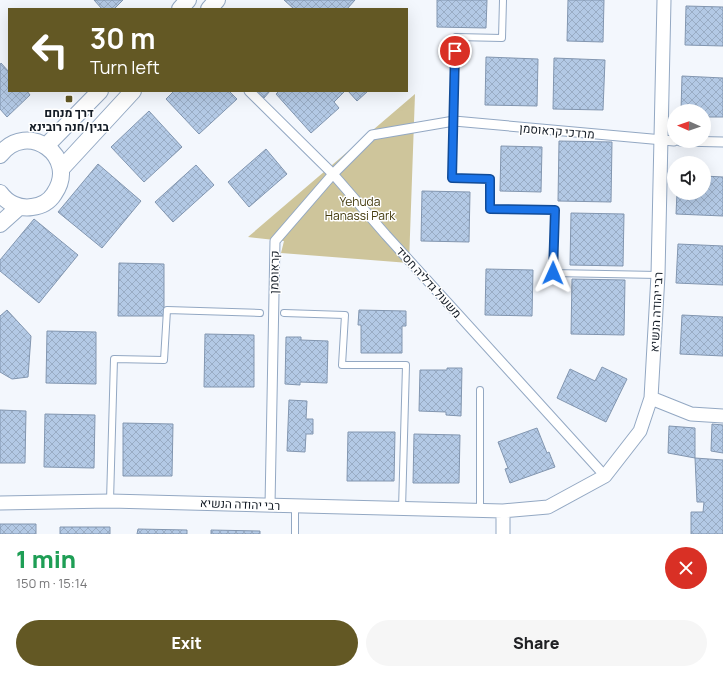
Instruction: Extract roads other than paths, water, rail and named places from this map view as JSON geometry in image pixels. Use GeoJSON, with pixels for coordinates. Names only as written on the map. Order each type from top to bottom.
{"type":"FeatureCollection","features":[{"type":"Feature","properties":{"kind":"street"},"geometry":{"type":"LineString","coordinates":[[181,8],[188,0]]}},
{"type":"Feature","properties":{"kind":"street"},"geometry":{"type":"LineString","coordinates":[[210,8],[217,0]]}},
{"type":"Feature","properties":{"kind":"street","name":"רבי יהודה הנשיא"},"geometry":{"type":"LineString","coordinates":[[664,0],[667,106]]}},
{"type":"Feature","properties":{"kind":"street"},"geometry":{"type":"LineString","coordinates":[[46,146],[99,92]]}},
{"type":"Feature","properties":{"kind":"street"},"geometry":{"type":"LineString","coordinates":[[61,169],[132,92]]}},
{"type":"Feature","properties":{"kind":"street","name":"משעול גדליה חסיד"},"geometry":{"type":"LineString","coordinates":[[250,92],[333,174],[605,476]]}},
{"type":"Feature","properties":{"kind":"street","name":"מרדכי קראוסמן"},"geometry":{"type":"LineString","coordinates":[[454,121],[667,141]]}},
{"type":"Feature","properties":{"kind":"street","name":"קראוסמן"},"geometry":{"type":"LineString","coordinates":[[270,505],[275,241],[333,174],[372,135],[454,121]]}},
{"type":"Feature","properties":{"kind":"street"},"geometry":{"type":"LineString","coordinates":[[0,193],[10,203],[19,207],[37,207],[46,203],[53,196],[61,179],[61,169],[58,160],[53,152],[46,146],[37,142],[26,140],[14,143],[2,150]]}},
{"type":"Feature","properties":{"kind":"street"},"geometry":{"type":"LineString","coordinates":[[711,142],[723,142]]}},
{"type":"Feature","properties":{"kind":"street","name":"רבי יהודה הנשיא"},"geometry":{"type":"LineString","coordinates":[[0,503],[110,501],[503,512],[548,507],[605,476],[640,432],[651,398],[667,148]]}},
{"type":"Feature","properties":{"kind":"street"},"geometry":{"type":"LineString","coordinates":[[0,224],[19,207]]}},
{"type":"Feature","properties":{"kind":"street"},"geometry":{"type":"LineString","coordinates":[[651,398],[691,414],[723,416]]}},
{"type":"Feature","properties":{"kind":"street"},"geometry":{"type":"LineString","coordinates":[[503,512],[503,534]]}},
{"type":"Feature","properties":{"kind":"lane"},"geometry":{"type":"LineString","coordinates":[[503,0],[502,38],[456,37],[452,178],[490,179],[490,209],[555,210],[553,273],[658,275]]}},
{"type":"Feature","properties":{"kind":"lane"},"geometry":{"type":"LineString","coordinates":[[110,501],[114,358],[164,360],[167,310],[260,313]]}},
{"type":"Feature","properties":{"kind":"lane"},"geometry":{"type":"LineString","coordinates":[[284,313],[344,315],[342,365],[406,365],[402,509]]}},
{"type":"Feature","properties":{"kind":"lane"},"geometry":{"type":"LineString","coordinates":[[480,390],[480,511]]}},
{"type":"Feature","properties":{"kind":"lane"},"geometry":{"type":"LineString","coordinates":[[295,534],[296,506]]}},
{"type":"Feature","properties":{"kind":"place","name":"דרך מנחם בגין/חנה רובינא"},"geometry":{"type":"Point","coordinates":[69,99]}},
{"type":"Feature","properties":{"kind":"park label","name":"Yehuda Hanassi Park"},"geometry":{"type":"Point","coordinates":[360,208]}}]}
